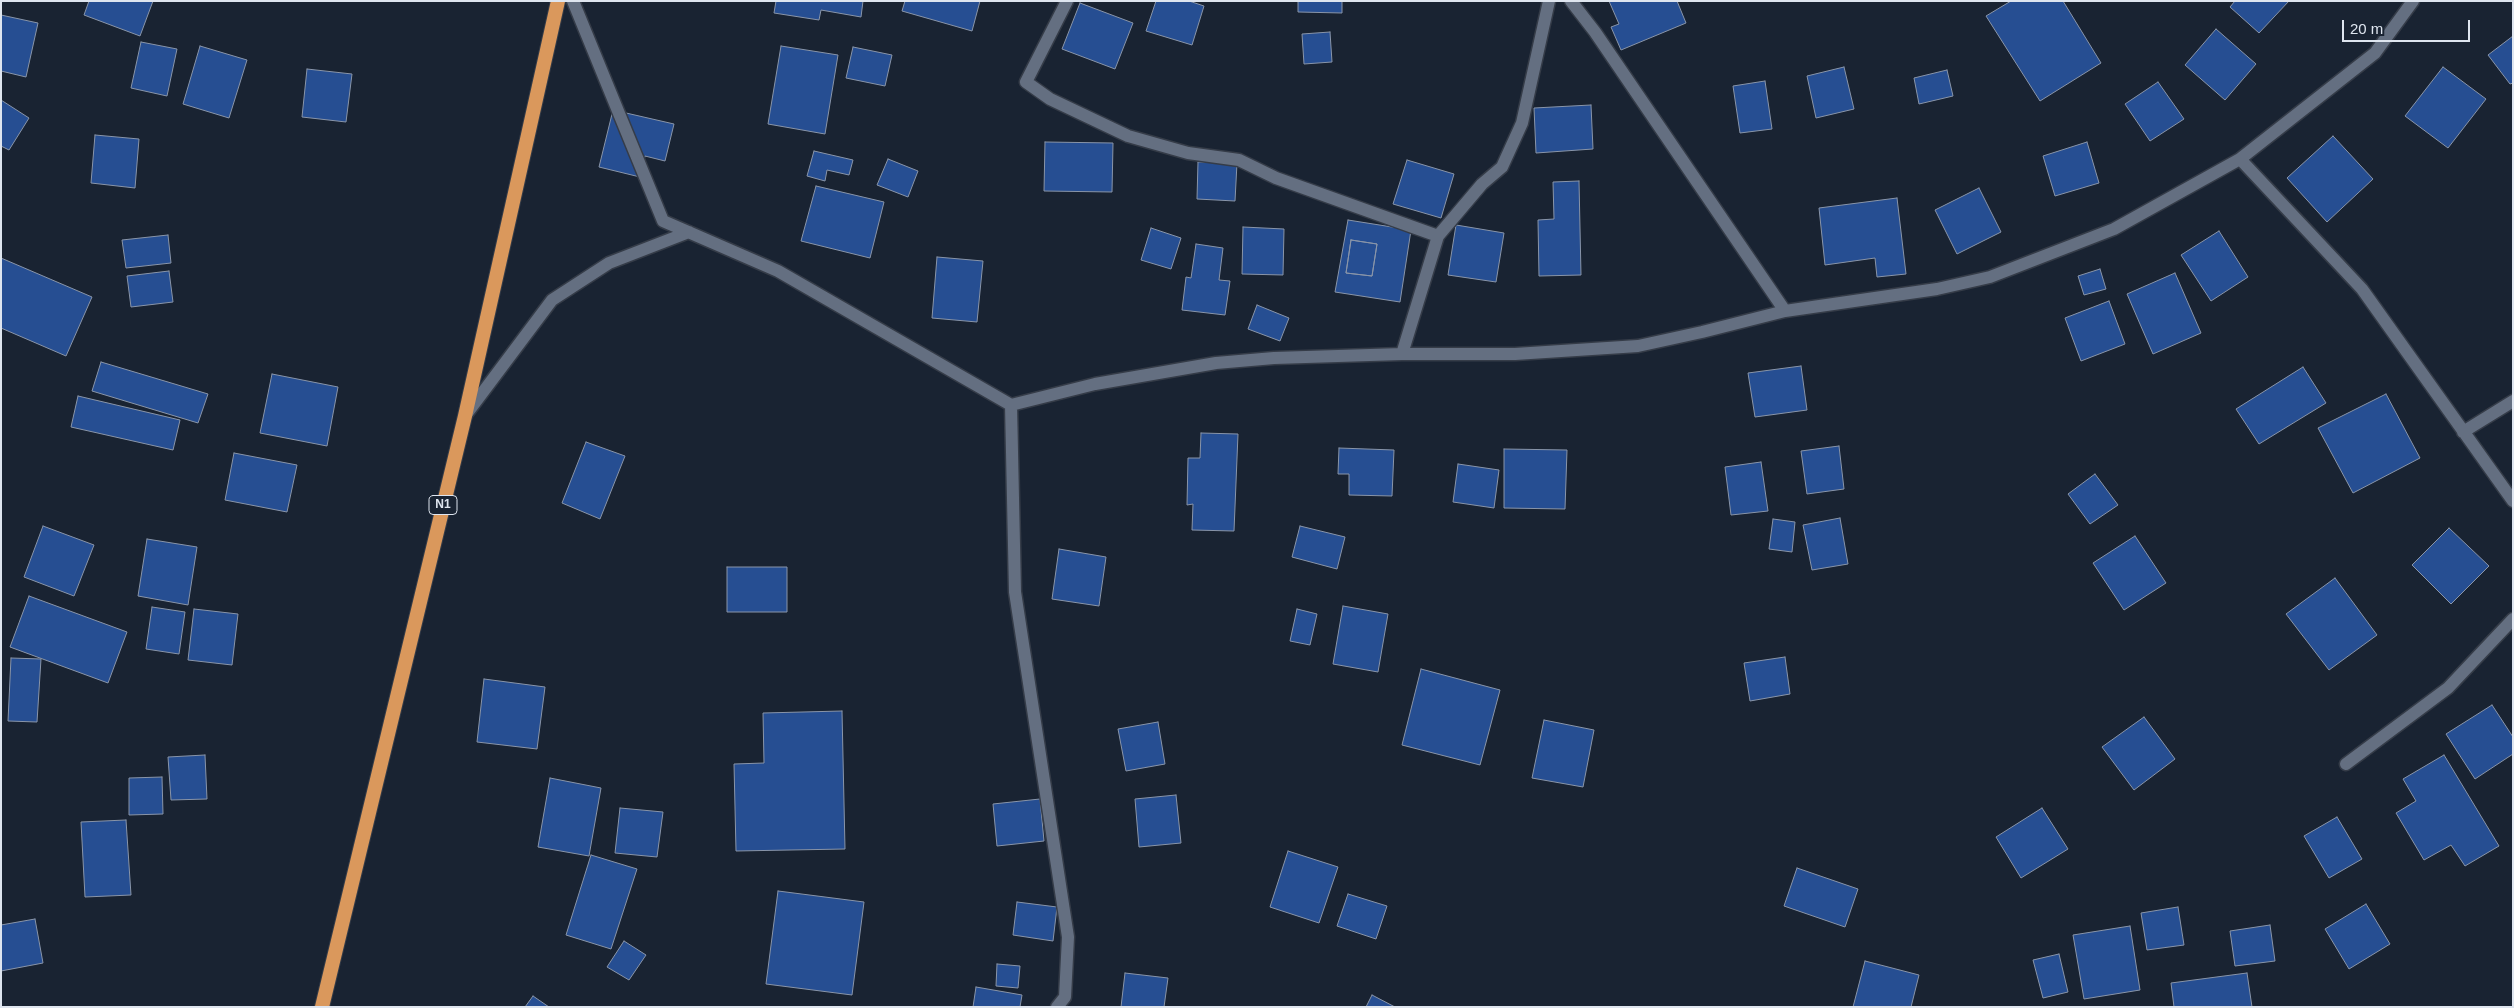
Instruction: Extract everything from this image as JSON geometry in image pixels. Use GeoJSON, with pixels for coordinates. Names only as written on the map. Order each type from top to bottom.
{"type":"FeatureCollection","features":[{"type":"Feature","properties":{"kind":"highway","name":"N1"},"geometry":{"type":"LineString","coordinates":[[322,1007],[465,416],[558,1]]}},
{"type":"Feature","properties":{"kind":"street"},"geometry":{"type":"LineString","coordinates":[[573,1],[663,221],[778,271],[1011,405],[1095,384],[1216,363],[1274,358],[1402,354],[1514,354],[1638,346],[1785,311],[1937,289],[1990,277],[2114,229],[2240,158],[2375,53],[2413,1]]}},
{"type":"Feature","properties":{"kind":"street"},"geometry":{"type":"LineString","coordinates":[[1067,1],[1026,82],[1050,99],[1128,136],[1188,153],[1239,160],[1276,178],[1438,236]]}},
{"type":"Feature","properties":{"kind":"street"},"geometry":{"type":"LineString","coordinates":[[1402,354],[1438,236],[1482,184],[1502,167],[1522,123],[1549,1]]}},
{"type":"Feature","properties":{"kind":"street"},"geometry":{"type":"LineString","coordinates":[[1571,1],[1595,32],[1785,311]]}},
{"type":"Feature","properties":{"kind":"street"},"geometry":{"type":"LineString","coordinates":[[2240,158],[2362,289],[2513,501]]}},
{"type":"Feature","properties":{"kind":"street"},"geometry":{"type":"LineString","coordinates":[[465,416],[552,300],[609,263],[689,232]]}},
{"type":"Feature","properties":{"kind":"street"},"geometry":{"type":"LineString","coordinates":[[2463,432],[2513,401]]}},
{"type":"Feature","properties":{"kind":"street"},"geometry":{"type":"LineString","coordinates":[[1011,405],[1015,592],[1068,937],[1065,997],[1057,1007]]}},
{"type":"Feature","properties":{"kind":"street"},"geometry":{"type":"LineString","coordinates":[[2346,764],[2448,688],[2513,619]]}},
{"type":"Feature","properties":{"kind":"building"},"geometry":{"type":"Polygon","coordinates":[[[89,1],[153,1],[140,36],[84,15],[89,1]]]}},
{"type":"Feature","properties":{"kind":"building"},"geometry":{"type":"Polygon","coordinates":[[[776,1],[863,1],[861,17],[821,10],[819,20],[774,13],[776,1]]]}},
{"type":"Feature","properties":{"kind":"building"},"geometry":{"type":"Polygon","coordinates":[[[905,1],[980,1],[972,31],[902,11],[905,1]]]}},
{"type":"Feature","properties":{"kind":"building"},"geometry":{"type":"Polygon","coordinates":[[[1156,1],[1189,1],[1204,6],[1192,45],[1146,31],[1156,1]]]}},
{"type":"Feature","properties":{"kind":"building"},"geometry":{"type":"Polygon","coordinates":[[[1298,1],[1342,1],[1342,13],[1298,12],[1298,1]]]}},
{"type":"Feature","properties":{"kind":"building"},"geometry":{"type":"Polygon","coordinates":[[[1609,1],[1677,1],[1686,23],[1621,50],[1611,27],[1619,24],[1609,1]]]}},
{"type":"Feature","properties":{"kind":"building"},"geometry":{"type":"Polygon","coordinates":[[[2011,1],[2063,1],[2101,63],[2040,101],[1986,16],[2011,1]]]}},
{"type":"Feature","properties":{"kind":"building"},"geometry":{"type":"Polygon","coordinates":[[[2235,1],[2289,1],[2259,33],[2230,7],[2235,1]]]}},
{"type":"Feature","properties":{"kind":"building"},"geometry":{"type":"Polygon","coordinates":[[[1080,3],[1133,23],[1115,69],[1062,49],[1080,3]]]}},
{"type":"Feature","properties":{"kind":"building"},"geometry":{"type":"Polygon","coordinates":[[[1,15],[38,23],[26,77],[1,71],[1,15]]]}},
{"type":"Feature","properties":{"kind":"building"},"geometry":{"type":"Polygon","coordinates":[[[2216,29],[2256,64],[2225,100],[2185,65],[2216,29]]]}},
{"type":"Feature","properties":{"kind":"building"},"geometry":{"type":"Polygon","coordinates":[[[1330,32],[1332,62],[1304,64],[1302,34],[1330,32]]]}},
{"type":"Feature","properties":{"kind":"building"},"geometry":{"type":"Polygon","coordinates":[[[2513,36],[2513,83],[2510,84],[2488,55],[2513,36]]]}},
{"type":"Feature","properties":{"kind":"building"},"geometry":{"type":"Polygon","coordinates":[[[141,42],[177,49],[167,96],[131,88],[141,42]]]}},
{"type":"Feature","properties":{"kind":"building"},"geometry":{"type":"Polygon","coordinates":[[[200,46],[247,60],[229,118],[183,104],[200,46]]]}},
{"type":"Feature","properties":{"kind":"building"},"geometry":{"type":"Polygon","coordinates":[[[781,46],[838,55],[825,134],[768,124],[781,46]]]}},
{"type":"Feature","properties":{"kind":"building"},"geometry":{"type":"Polygon","coordinates":[[[853,47],[892,55],[885,86],[846,78],[853,47]]]}},
{"type":"Feature","properties":{"kind":"building"},"geometry":{"type":"Polygon","coordinates":[[[1844,67],[1854,109],[1816,118],[1807,76],[1844,67]]]}},
{"type":"Feature","properties":{"kind":"building"},"geometry":{"type":"Polygon","coordinates":[[[2443,67],[2486,99],[2448,148],[2405,116],[2443,67]]]}},
{"type":"Feature","properties":{"kind":"building"},"geometry":{"type":"Polygon","coordinates":[[[307,69],[352,74],[346,122],[302,117],[307,69]]]}},
{"type":"Feature","properties":{"kind":"building"},"geometry":{"type":"Polygon","coordinates":[[[1947,70],[1953,96],[1919,104],[1914,78],[1947,70]]]}},
{"type":"Feature","properties":{"kind":"building"},"geometry":{"type":"Polygon","coordinates":[[[1765,81],[1772,129],[1740,133],[1733,86],[1765,81]]]}},
{"type":"Feature","properties":{"kind":"building"},"geometry":{"type":"Polygon","coordinates":[[[2158,82],[2184,119],[2150,141],[2125,104],[2158,82]]]}},
{"type":"Feature","properties":{"kind":"building"},"geometry":{"type":"Polygon","coordinates":[[[1,100],[29,118],[9,150],[1,146],[1,100]]]}},
{"type":"Feature","properties":{"kind":"building"},"geometry":{"type":"Polygon","coordinates":[[[1591,105],[1593,149],[1536,153],[1534,108],[1591,105]]]}},
{"type":"Feature","properties":{"kind":"building"},"geometry":{"type":"Polygon","coordinates":[[[613,110],[674,124],[665,161],[645,156],[640,177],[599,167],[613,110]]]}},
{"type":"Feature","properties":{"kind":"building"},"geometry":{"type":"Polygon","coordinates":[[[95,135],[139,139],[135,188],[91,183],[95,135]]]}},
{"type":"Feature","properties":{"kind":"building"},"geometry":{"type":"Polygon","coordinates":[[[2333,136],[2373,179],[2327,222],[2287,178],[2333,136]]]}},
{"type":"Feature","properties":{"kind":"building"},"geometry":{"type":"Polygon","coordinates":[[[1045,142],[1113,143],[1112,192],[1044,191],[1045,142]]]}},
{"type":"Feature","properties":{"kind":"building"},"geometry":{"type":"Polygon","coordinates":[[[2087,142],[2099,183],[2055,196],[2043,156],[2087,142]]]}},
{"type":"Feature","properties":{"kind":"building"},"geometry":{"type":"Polygon","coordinates":[[[814,151],[853,160],[849,175],[827,170],[825,181],[807,176],[814,151]]]}},
{"type":"Feature","properties":{"kind":"building"},"geometry":{"type":"Polygon","coordinates":[[[888,159],[918,171],[908,197],[877,185],[888,159]]]}},
{"type":"Feature","properties":{"kind":"building"},"geometry":{"type":"Polygon","coordinates":[[[1407,160],[1454,174],[1441,218],[1393,204],[1407,160]]]}},
{"type":"Feature","properties":{"kind":"building"},"geometry":{"type":"Polygon","coordinates":[[[1198,162],[1237,163],[1235,201],[1197,199],[1198,162]]]}},
{"type":"Feature","properties":{"kind":"building"},"geometry":{"type":"Polygon","coordinates":[[[1579,181],[1581,275],[1539,276],[1538,220],[1554,219],[1553,182],[1579,181]]]}},
{"type":"Feature","properties":{"kind":"building"},"geometry":{"type":"Polygon","coordinates":[[[816,186],[884,202],[870,258],[801,241],[816,186]]]}},
{"type":"Feature","properties":{"kind":"building"},"geometry":{"type":"Polygon","coordinates":[[[1979,188],[2001,232],[1957,254],[1935,210],[1979,188]]]}},
{"type":"Feature","properties":{"kind":"building"},"geometry":{"type":"Polygon","coordinates":[[[1897,198],[1906,274],[1877,277],[1875,258],[1825,265],[1819,208],[1897,198]]]}},
{"type":"Feature","properties":{"kind":"building"},"geometry":{"type":"Polygon","coordinates":[[[1348,220],[1411,230],[1400,302],[1335,292],[1348,220]],[[1351,240],[1346,273],[1372,276],[1377,244],[1351,240]]]}},
{"type":"Feature","properties":{"kind":"building"},"geometry":{"type":"Polygon","coordinates":[[[1456,225],[1504,233],[1496,282],[1448,275],[1456,225]]]}},
{"type":"Feature","properties":{"kind":"building"},"geometry":{"type":"Polygon","coordinates":[[[1243,227],[1284,229],[1283,275],[1242,274],[1243,227]]]}},
{"type":"Feature","properties":{"kind":"building"},"geometry":{"type":"Polygon","coordinates":[[[1151,228],[1181,238],[1171,269],[1141,260],[1151,228]]]}},
{"type":"Feature","properties":{"kind":"building"},"geometry":{"type":"Polygon","coordinates":[[[2219,231],[2248,277],[2211,301],[2181,255],[2219,231]]]}},
{"type":"Feature","properties":{"kind":"building"},"geometry":{"type":"Polygon","coordinates":[[[168,235],[171,263],[126,268],[122,240],[168,235]]]}},
{"type":"Feature","properties":{"kind":"building"},"geometry":{"type":"Polygon","coordinates":[[[1351,240],[1377,244],[1372,276],[1346,273],[1351,240]]]}},
{"type":"Feature","properties":{"kind":"building"},"geometry":{"type":"Polygon","coordinates":[[[1196,244],[1223,248],[1219,280],[1230,281],[1225,315],[1182,310],[1186,277],[1191,278],[1196,244]]]}},
{"type":"Feature","properties":{"kind":"building"},"geometry":{"type":"Polygon","coordinates":[[[937,257],[983,261],[977,322],[932,318],[937,257]]]}},
{"type":"Feature","properties":{"kind":"building"},"geometry":{"type":"Polygon","coordinates":[[[1,258],[92,297],[66,356],[1,328],[1,258]]]}},
{"type":"Feature","properties":{"kind":"building"},"geometry":{"type":"Polygon","coordinates":[[[2100,269],[2106,289],[2084,295],[2078,276],[2100,269]]]}},
{"type":"Feature","properties":{"kind":"building"},"geometry":{"type":"Polygon","coordinates":[[[169,271],[173,302],[131,307],[127,276],[169,271]]]}},
{"type":"Feature","properties":{"kind":"building"},"geometry":{"type":"Polygon","coordinates":[[[2175,273],[2201,333],[2153,354],[2127,294],[2175,273]]]}},
{"type":"Feature","properties":{"kind":"building"},"geometry":{"type":"Polygon","coordinates":[[[2109,301],[2125,344],[2081,361],[2065,318],[2109,301]]]}},
{"type":"Feature","properties":{"kind":"building"},"geometry":{"type":"Polygon","coordinates":[[[1257,305],[1289,318],[1280,341],[1248,329],[1257,305]]]}},
{"type":"Feature","properties":{"kind":"building"},"geometry":{"type":"Polygon","coordinates":[[[101,362],[208,394],[198,423],[92,391],[101,362]]]}},
{"type":"Feature","properties":{"kind":"building"},"geometry":{"type":"Polygon","coordinates":[[[1801,366],[1807,410],[1755,417],[1748,373],[1801,366]]]}},
{"type":"Feature","properties":{"kind":"building"},"geometry":{"type":"Polygon","coordinates":[[[2303,367],[2326,403],[2259,444],[2236,409],[2303,367]]]}},
{"type":"Feature","properties":{"kind":"building"},"geometry":{"type":"Polygon","coordinates":[[[272,374],[338,387],[327,446],[260,433],[272,374]]]}},
{"type":"Feature","properties":{"kind":"building"},"geometry":{"type":"Polygon","coordinates":[[[2386,394],[2420,458],[2353,493],[2318,428],[2386,394]]]}},
{"type":"Feature","properties":{"kind":"building"},"geometry":{"type":"Polygon","coordinates":[[[78,396],[180,420],[173,450],[71,427],[78,396]]]}},
{"type":"Feature","properties":{"kind":"building"},"geometry":{"type":"Polygon","coordinates":[[[1201,433],[1238,434],[1234,531],[1192,530],[1193,504],[1187,505],[1188,458],[1200,458],[1201,433]]]}},
{"type":"Feature","properties":{"kind":"building"},"geometry":{"type":"Polygon","coordinates":[[[586,442],[625,456],[600,519],[562,503],[586,442]]]}},
{"type":"Feature","properties":{"kind":"building"},"geometry":{"type":"Polygon","coordinates":[[[1839,446],[1844,489],[1807,494],[1801,451],[1839,446]]]}},
{"type":"Feature","properties":{"kind":"building"},"geometry":{"type":"Polygon","coordinates":[[[1339,448],[1394,450],[1392,496],[1349,495],[1349,474],[1338,474],[1339,448]]]}},
{"type":"Feature","properties":{"kind":"building"},"geometry":{"type":"Polygon","coordinates":[[[1504,449],[1567,450],[1565,509],[1504,508],[1504,449]]]}},
{"type":"Feature","properties":{"kind":"building"},"geometry":{"type":"Polygon","coordinates":[[[234,453],[297,465],[287,512],[225,500],[234,453]]]}},
{"type":"Feature","properties":{"kind":"building"},"geometry":{"type":"Polygon","coordinates":[[[1761,462],[1768,511],[1731,515],[1725,467],[1761,462]]]}},
{"type":"Feature","properties":{"kind":"building"},"geometry":{"type":"Polygon","coordinates":[[[1458,464],[1499,470],[1494,508],[1453,502],[1458,464]]]}},
{"type":"Feature","properties":{"kind":"building"},"geometry":{"type":"Polygon","coordinates":[[[2095,474],[2118,505],[2090,524],[2068,494],[2095,474]]]}},
{"type":"Feature","properties":{"kind":"building"},"geometry":{"type":"Polygon","coordinates":[[[1840,518],[1848,564],[1812,570],[1803,525],[1840,518]]]}},
{"type":"Feature","properties":{"kind":"building"},"geometry":{"type":"Polygon","coordinates":[[[1773,519],[1795,522],[1792,552],[1769,549],[1773,519]]]}},
{"type":"Feature","properties":{"kind":"building"},"geometry":{"type":"Polygon","coordinates":[[[43,526],[94,545],[74,596],[24,577],[43,526]]]}},
{"type":"Feature","properties":{"kind":"building"},"geometry":{"type":"Polygon","coordinates":[[[1300,526],[1345,537],[1337,569],[1292,557],[1300,526]]]}},
{"type":"Feature","properties":{"kind":"building"},"geometry":{"type":"Polygon","coordinates":[[[2449,528],[2489,566],[2451,604],[2412,565],[2449,528]]]}},
{"type":"Feature","properties":{"kind":"building"},"geometry":{"type":"Polygon","coordinates":[[[2135,536],[2166,583],[2124,610],[2093,563],[2135,536]]]}},
{"type":"Feature","properties":{"kind":"building"},"geometry":{"type":"Polygon","coordinates":[[[147,539],[197,547],[188,605],[138,596],[147,539]]]}},
{"type":"Feature","properties":{"kind":"building"},"geometry":{"type":"Polygon","coordinates":[[[1059,549],[1106,557],[1099,606],[1052,599],[1059,549]]]}},
{"type":"Feature","properties":{"kind":"building"},"geometry":{"type":"Polygon","coordinates":[[[727,567],[787,567],[787,612],[727,612],[727,567]]]}},
{"type":"Feature","properties":{"kind":"building"},"geometry":{"type":"Polygon","coordinates":[[[2335,578],[2377,635],[2329,670],[2286,614],[2335,578]]]}},
{"type":"Feature","properties":{"kind":"building"},"geometry":{"type":"Polygon","coordinates":[[[29,596],[127,632],[108,683],[10,647],[29,596]]]}},
{"type":"Feature","properties":{"kind":"building"},"geometry":{"type":"Polygon","coordinates":[[[1343,606],[1388,614],[1378,672],[1333,664],[1343,606]]]}},
{"type":"Feature","properties":{"kind":"building"},"geometry":{"type":"Polygon","coordinates":[[[152,607],[185,612],[179,654],[146,649],[152,607]]]}},
{"type":"Feature","properties":{"kind":"building"},"geometry":{"type":"Polygon","coordinates":[[[194,609],[238,614],[232,665],[188,660],[194,609]]]}},
{"type":"Feature","properties":{"kind":"building"},"geometry":{"type":"Polygon","coordinates":[[[1297,609],[1317,614],[1310,645],[1290,641],[1297,609]]]}},
{"type":"Feature","properties":{"kind":"building"},"geometry":{"type":"Polygon","coordinates":[[[1785,657],[1790,694],[1750,701],[1744,663],[1785,657]]]}},
{"type":"Feature","properties":{"kind":"building"},"geometry":{"type":"Polygon","coordinates":[[[11,658],[41,659],[37,722],[8,721],[11,658]]]}},
{"type":"Feature","properties":{"kind":"building"},"geometry":{"type":"Polygon","coordinates":[[[1421,669],[1500,690],[1480,765],[1402,745],[1421,669]]]}},
{"type":"Feature","properties":{"kind":"building"},"geometry":{"type":"Polygon","coordinates":[[[484,679],[545,687],[537,749],[477,742],[484,679]]]}},
{"type":"Feature","properties":{"kind":"building"},"geometry":{"type":"Polygon","coordinates":[[[2492,705],[2513,737],[2513,754],[2475,779],[2446,734],[2492,705]]]}},
{"type":"Feature","properties":{"kind":"building"},"geometry":{"type":"Polygon","coordinates":[[[842,711],[845,849],[736,851],[734,764],[764,763],[763,713],[842,711]]]}},
{"type":"Feature","properties":{"kind":"building"},"geometry":{"type":"Polygon","coordinates":[[[2144,717],[2175,759],[2134,790],[2102,747],[2144,717]]]}},
{"type":"Feature","properties":{"kind":"building"},"geometry":{"type":"Polygon","coordinates":[[[1544,720],[1594,730],[1583,787],[1532,778],[1544,720]]]}},
{"type":"Feature","properties":{"kind":"building"},"geometry":{"type":"Polygon","coordinates":[[[1158,722],[1165,764],[1126,771],[1118,729],[1158,722]]]}},
{"type":"Feature","properties":{"kind":"building"},"geometry":{"type":"Polygon","coordinates":[[[205,755],[207,799],[171,800],[168,757],[205,755]]]}},
{"type":"Feature","properties":{"kind":"building"},"geometry":{"type":"Polygon","coordinates":[[[2444,755],[2499,846],[2465,866],[2451,845],[2424,860],[2396,813],[2416,801],[2403,779],[2444,755]]]}},
{"type":"Feature","properties":{"kind":"building"},"geometry":{"type":"Polygon","coordinates":[[[162,777],[163,814],[129,815],[129,778],[162,777]]]}},
{"type":"Feature","properties":{"kind":"building"},"geometry":{"type":"Polygon","coordinates":[[[550,778],[601,788],[589,856],[538,847],[550,778]]]}},
{"type":"Feature","properties":{"kind":"building"},"geometry":{"type":"Polygon","coordinates":[[[1176,795],[1181,843],[1139,847],[1135,799],[1176,795]]]}},
{"type":"Feature","properties":{"kind":"building"},"geometry":{"type":"Polygon","coordinates":[[[1040,799],[1044,841],[997,846],[993,804],[1040,799]]]}},
{"type":"Feature","properties":{"kind":"building"},"geometry":{"type":"Polygon","coordinates":[[[620,808],[663,812],[657,857],[615,853],[620,808]]]}},
{"type":"Feature","properties":{"kind":"building"},"geometry":{"type":"Polygon","coordinates":[[[2042,808],[2068,849],[2021,878],[1996,837],[2042,808]]]}},
{"type":"Feature","properties":{"kind":"building"},"geometry":{"type":"Polygon","coordinates":[[[2337,817],[2362,859],[2329,878],[2304,836],[2337,817]]]}},
{"type":"Feature","properties":{"kind":"building"},"geometry":{"type":"Polygon","coordinates":[[[126,820],[131,895],[85,897],[81,822],[126,820]]]}},
{"type":"Feature","properties":{"kind":"building"},"geometry":{"type":"Polygon","coordinates":[[[1288,851],[1338,867],[1319,923],[1270,907],[1288,851]]]}},
{"type":"Feature","properties":{"kind":"building"},"geometry":{"type":"Polygon","coordinates":[[[591,855],[637,869],[611,949],[566,935],[591,855]]]}},
{"type":"Feature","properties":{"kind":"building"},"geometry":{"type":"Polygon","coordinates":[[[1797,868],[1858,889],[1845,927],[1784,906],[1797,868]]]}},
{"type":"Feature","properties":{"kind":"building"},"geometry":{"type":"Polygon","coordinates":[[[778,891],[864,902],[852,995],[766,984],[778,891]]]}},
{"type":"Feature","properties":{"kind":"building"},"geometry":{"type":"Polygon","coordinates":[[[1348,894],[1387,906],[1376,939],[1337,926],[1348,894]]]}},
{"type":"Feature","properties":{"kind":"building"},"geometry":{"type":"Polygon","coordinates":[[[1017,902],[1057,907],[1053,941],[1013,935],[1017,902]]]}},
{"type":"Feature","properties":{"kind":"building"},"geometry":{"type":"Polygon","coordinates":[[[2366,904],[2390,944],[2349,969],[2325,929],[2366,904]]]}},
{"type":"Feature","properties":{"kind":"building"},"geometry":{"type":"Polygon","coordinates":[[[2178,907],[2184,945],[2147,950],[2141,913],[2178,907]]]}},
{"type":"Feature","properties":{"kind":"building"},"geometry":{"type":"Polygon","coordinates":[[[35,919],[43,963],[1,971],[1,925],[35,919]]]}},
{"type":"Feature","properties":{"kind":"building"},"geometry":{"type":"Polygon","coordinates":[[[2270,925],[2275,961],[2235,966],[2230,931],[2270,925]]]}},
{"type":"Feature","properties":{"kind":"building"},"geometry":{"type":"Polygon","coordinates":[[[2130,926],[2140,990],[2084,999],[2073,935],[2130,926]]]}},
{"type":"Feature","properties":{"kind":"building"},"geometry":{"type":"Polygon","coordinates":[[[624,941],[646,955],[629,980],[607,967],[624,941]]]}},
{"type":"Feature","properties":{"kind":"building"},"geometry":{"type":"Polygon","coordinates":[[[2059,954],[2068,992],[2043,998],[2033,960],[2059,954]]]}},
{"type":"Feature","properties":{"kind":"building"},"geometry":{"type":"Polygon","coordinates":[[[1865,961],[1919,975],[1911,1007],[1853,1007],[1865,961]]]}},
{"type":"Feature","properties":{"kind":"building"},"geometry":{"type":"Polygon","coordinates":[[[997,964],[1020,966],[1018,988],[996,986],[997,964]]]}},
{"type":"Feature","properties":{"kind":"building"},"geometry":{"type":"Polygon","coordinates":[[[1125,973],[1168,978],[1164,1007],[1121,1007],[1125,973]]]}},
{"type":"Feature","properties":{"kind":"building"},"geometry":{"type":"Polygon","coordinates":[[[2247,973],[2252,1007],[2174,1007],[2171,983],[2247,973]]]}},
{"type":"Feature","properties":{"kind":"building"},"geometry":{"type":"Polygon","coordinates":[[[976,987],[1022,995],[1020,1007],[973,1007],[976,987]]]}},
{"type":"Feature","properties":{"kind":"building"},"geometry":{"type":"Polygon","coordinates":[[[1372,995],[1395,1007],[1366,1007],[1372,995]]]}},
{"type":"Feature","properties":{"kind":"building"},"geometry":{"type":"Polygon","coordinates":[[[533,996],[549,1007],[525,1007],[533,996]]]}}]}
